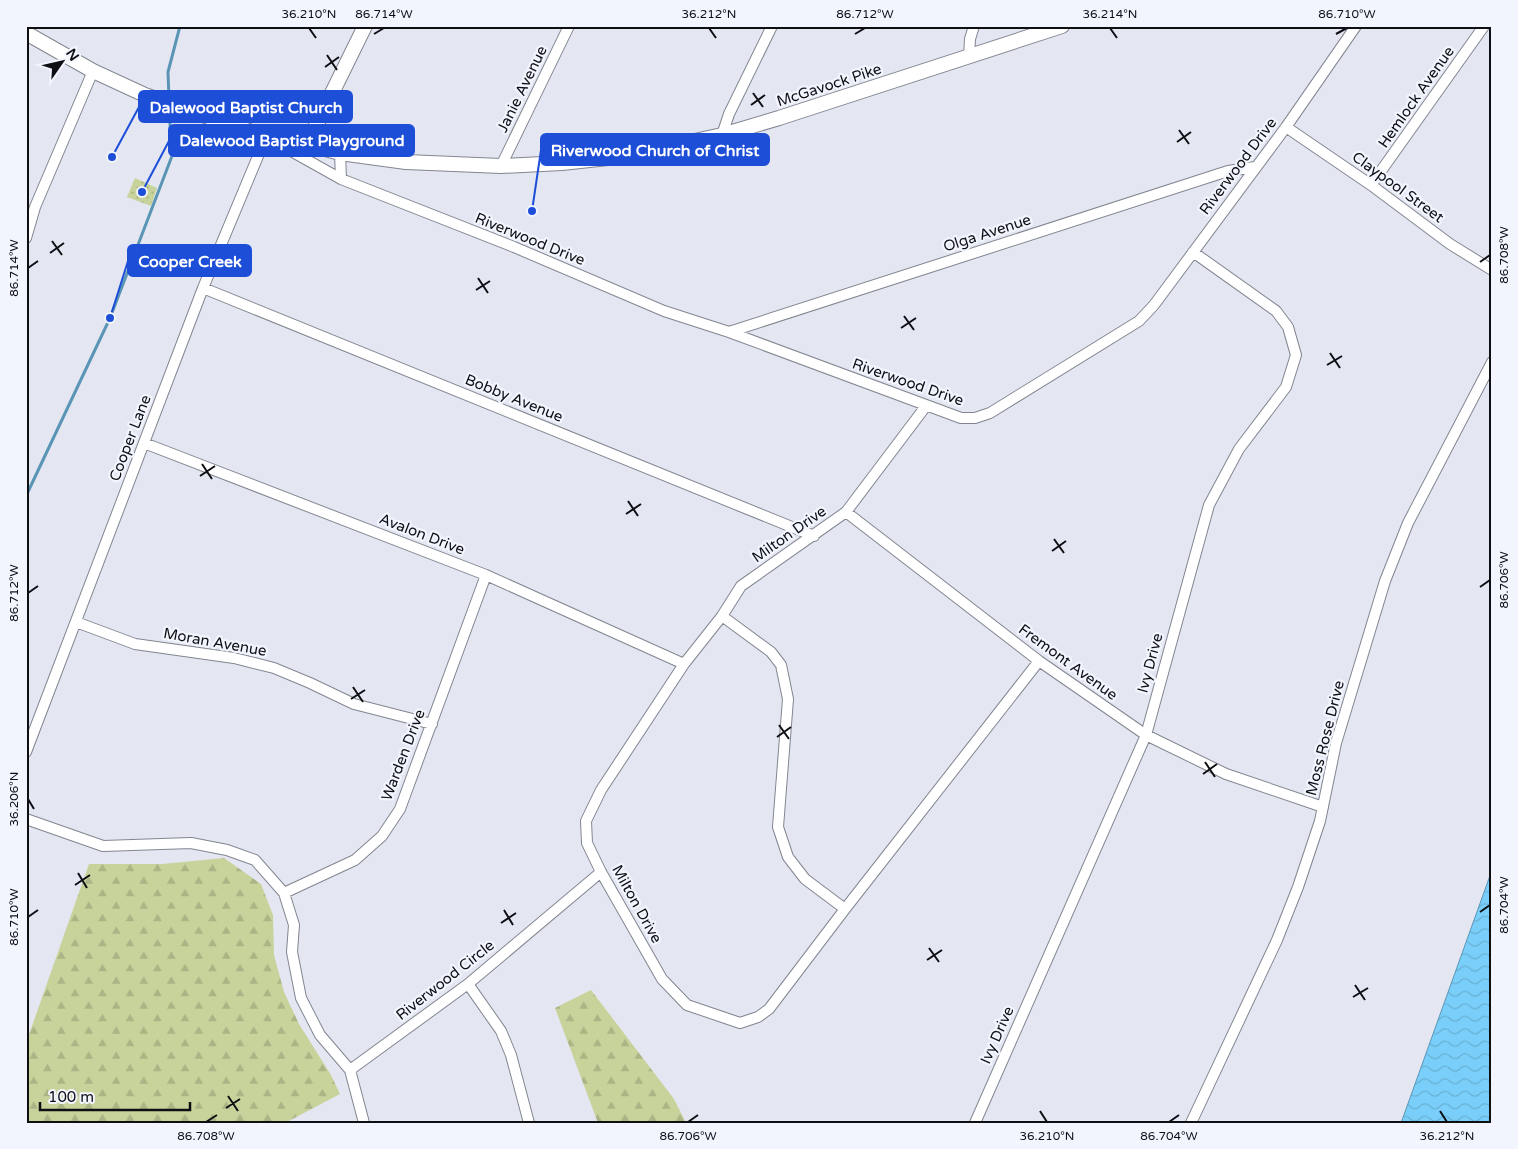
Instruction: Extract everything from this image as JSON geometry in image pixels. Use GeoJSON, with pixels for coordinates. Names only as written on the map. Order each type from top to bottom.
{"type":"FeatureCollection","features":[{"type":"Feature","properties":{"kind":"street"},"geometry":{"type":"LineString","coordinates":[[307,161],[307,144],[365,26]]}},
{"type":"Feature","properties":{"kind":"street","name":"Janie Avenue"},"geometry":{"type":"LineString","coordinates":[[501,166],[570,26]]}},
{"type":"Feature","properties":{"kind":"street"},"geometry":{"type":"LineString","coordinates":[[722,135],[729,114],[772,26]]}},
{"type":"Feature","properties":{"kind":"street"},"geometry":{"type":"LineString","coordinates":[[969,57],[970,39],[974,26]]}},
{"type":"Feature","properties":{"kind":"street","name":"McGavock Pike"},"geometry":{"type":"LineString","coordinates":[[26,33],[94,71],[145,95],[266,137],[307,144],[340,153],[406,162],[501,166],[562,163],[626,156],[722,135],[788,116],[1062,26]]}},
{"type":"Feature","properties":{"kind":"street","name":"Riverwood Drive"},"geometry":{"type":"LineString","coordinates":[[266,137],[341,179],[514,247],[664,311],[729,332],[926,406],[961,418],[975,418],[990,413],[1139,321],[1154,305],[1256,167],[1356,26]]}},
{"type":"Feature","properties":{"kind":"street","name":"Hemlock Avenue"},"geometry":{"type":"LineString","coordinates":[[1371,185],[1484,26]]}},
{"type":"Feature","properties":{"kind":"street"},"geometry":{"type":"LineString","coordinates":[[26,238],[35,207],[94,71]]}},
{"type":"Feature","properties":{"kind":"street","name":"Claypool Street"},"geometry":{"type":"LineString","coordinates":[[1286,126],[1371,185],[1450,244],[1492,270]]}},
{"type":"Feature","properties":{"kind":"street","name":"Cooper Lane"},"geometry":{"type":"LineString","coordinates":[[26,752],[203,288],[266,137]]}},
{"type":"Feature","properties":{"kind":"street"},"geometry":{"type":"LineString","coordinates":[[340,153],[341,179]]}},
{"type":"Feature","properties":{"kind":"street","name":"Olga Avenue"},"geometry":{"type":"LineString","coordinates":[[729,332],[1228,171],[1256,167]]}},
{"type":"Feature","properties":{"kind":"street","name":"Ivy Drive"},"geometry":{"type":"LineString","coordinates":[[975,1123],[1146,735],[1209,505],[1239,449],[1286,388],[1296,355],[1288,327],[1276,310],[1193,252]]}},
{"type":"Feature","properties":{"kind":"street","name":"Bobby Avenue"},"geometry":{"type":"LineString","coordinates":[[203,288],[814,536]]}},
{"type":"Feature","properties":{"kind":"street","name":"Moss Rose Drive"},"geometry":{"type":"LineString","coordinates":[[1191,1123],[1277,940],[1301,878],[1320,821],[1336,744],[1385,581],[1408,523],[1492,362]]}},
{"type":"Feature","properties":{"kind":"street","name":"Milton Drive"},"geometry":{"type":"LineString","coordinates":[[926,406],[846,512],[740,586],[722,616],[684,664],[601,790],[586,821],[587,842],[601,872],[662,979],[686,1005],[740,1023],[758,1017],[769,1009],[845,908],[1039,661]]}},
{"type":"Feature","properties":{"kind":"street","name":"Avalon Drive"},"geometry":{"type":"LineString","coordinates":[[144,443],[486,575],[684,664]]}},
{"type":"Feature","properties":{"kind":"street","name":"Fremont Avenue"},"geometry":{"type":"LineString","coordinates":[[846,512],[1039,661],[1146,735],[1226,774],[1323,807]]}},
{"type":"Feature","properties":{"kind":"street","name":"Warden Drive"},"geometry":{"type":"LineString","coordinates":[[284,893],[355,860],[382,836],[400,809],[486,575]]}},
{"type":"Feature","properties":{"kind":"street"},"geometry":{"type":"LineString","coordinates":[[722,616],[771,652],[782,665],[788,699],[778,827],[788,857],[805,879],[845,908]]}},
{"type":"Feature","properties":{"kind":"street","name":"Moran Avenue"},"geometry":{"type":"LineString","coordinates":[[76,622],[136,644],[234,658],[274,668],[354,704],[432,724]]}},
{"type":"Feature","properties":{"kind":"street"},"geometry":{"type":"LineString","coordinates":[[26,819],[103,846],[191,843],[227,850],[254,860],[284,893],[294,926],[292,952],[301,998],[320,1035],[350,1070],[364,1123]]}},
{"type":"Feature","properties":{"kind":"street","name":"Riverwood Circle"},"geometry":{"type":"LineString","coordinates":[[350,1070],[468,984],[601,872]]}},
{"type":"Feature","properties":{"kind":"street"},"geometry":{"type":"LineString","coordinates":[[468,984],[501,1031],[508,1047],[529,1123]]}},
{"type":"Feature","properties":{"kind":"green space"},"geometry":{"type":"Polygon","coordinates":[[[135,178],[157,188],[151,206],[127,197],[135,178]]]}},
{"type":"Feature","properties":{"kind":"green space"},"geometry":{"type":"Polygon","coordinates":[[[224,858],[261,884],[273,915],[274,955],[284,992],[299,1024],[331,1075],[340,1094],[285,1123],[26,1123],[26,1043],[89,864],[162,864],[224,858]]]}},
{"type":"Feature","properties":{"kind":"green space"},"geometry":{"type":"Polygon","coordinates":[[[591,990],[674,1099],[686,1123],[598,1123],[555,1008],[591,990]]]}},
{"type":"Feature","properties":{"kind":"water"},"geometry":{"type":"Polygon","coordinates":[[[1492,870],[1492,1123],[1401,1123],[1492,870]]]}},
{"type":"Feature","properties":{"kind":"waterway"},"geometry":{"type":"LineString","coordinates":[[169,99],[168,72],[180,26]]}},
{"type":"Feature","properties":{"kind":"waterway"},"geometry":{"type":"LineString","coordinates":[[26,496],[110,318],[172,156],[169,108]]}},
{"type":"Feature","properties":{"kind":"place","name":"Dalewood Baptist Church"},"geometry":{"type":"Point","coordinates":[112,157]}},
{"type":"Feature","properties":{"kind":"place","name":"Dalewood Baptist Playground"},"geometry":{"type":"Point","coordinates":[142,192]}},
{"type":"Feature","properties":{"kind":"place","name":"Riverwood Church of Christ"},"geometry":{"type":"Point","coordinates":[532,211]}},
{"type":"Feature","properties":{"kind":"place","name":"Cooper Creek"},"geometry":{"type":"Point","coordinates":[110,318]}}]}
